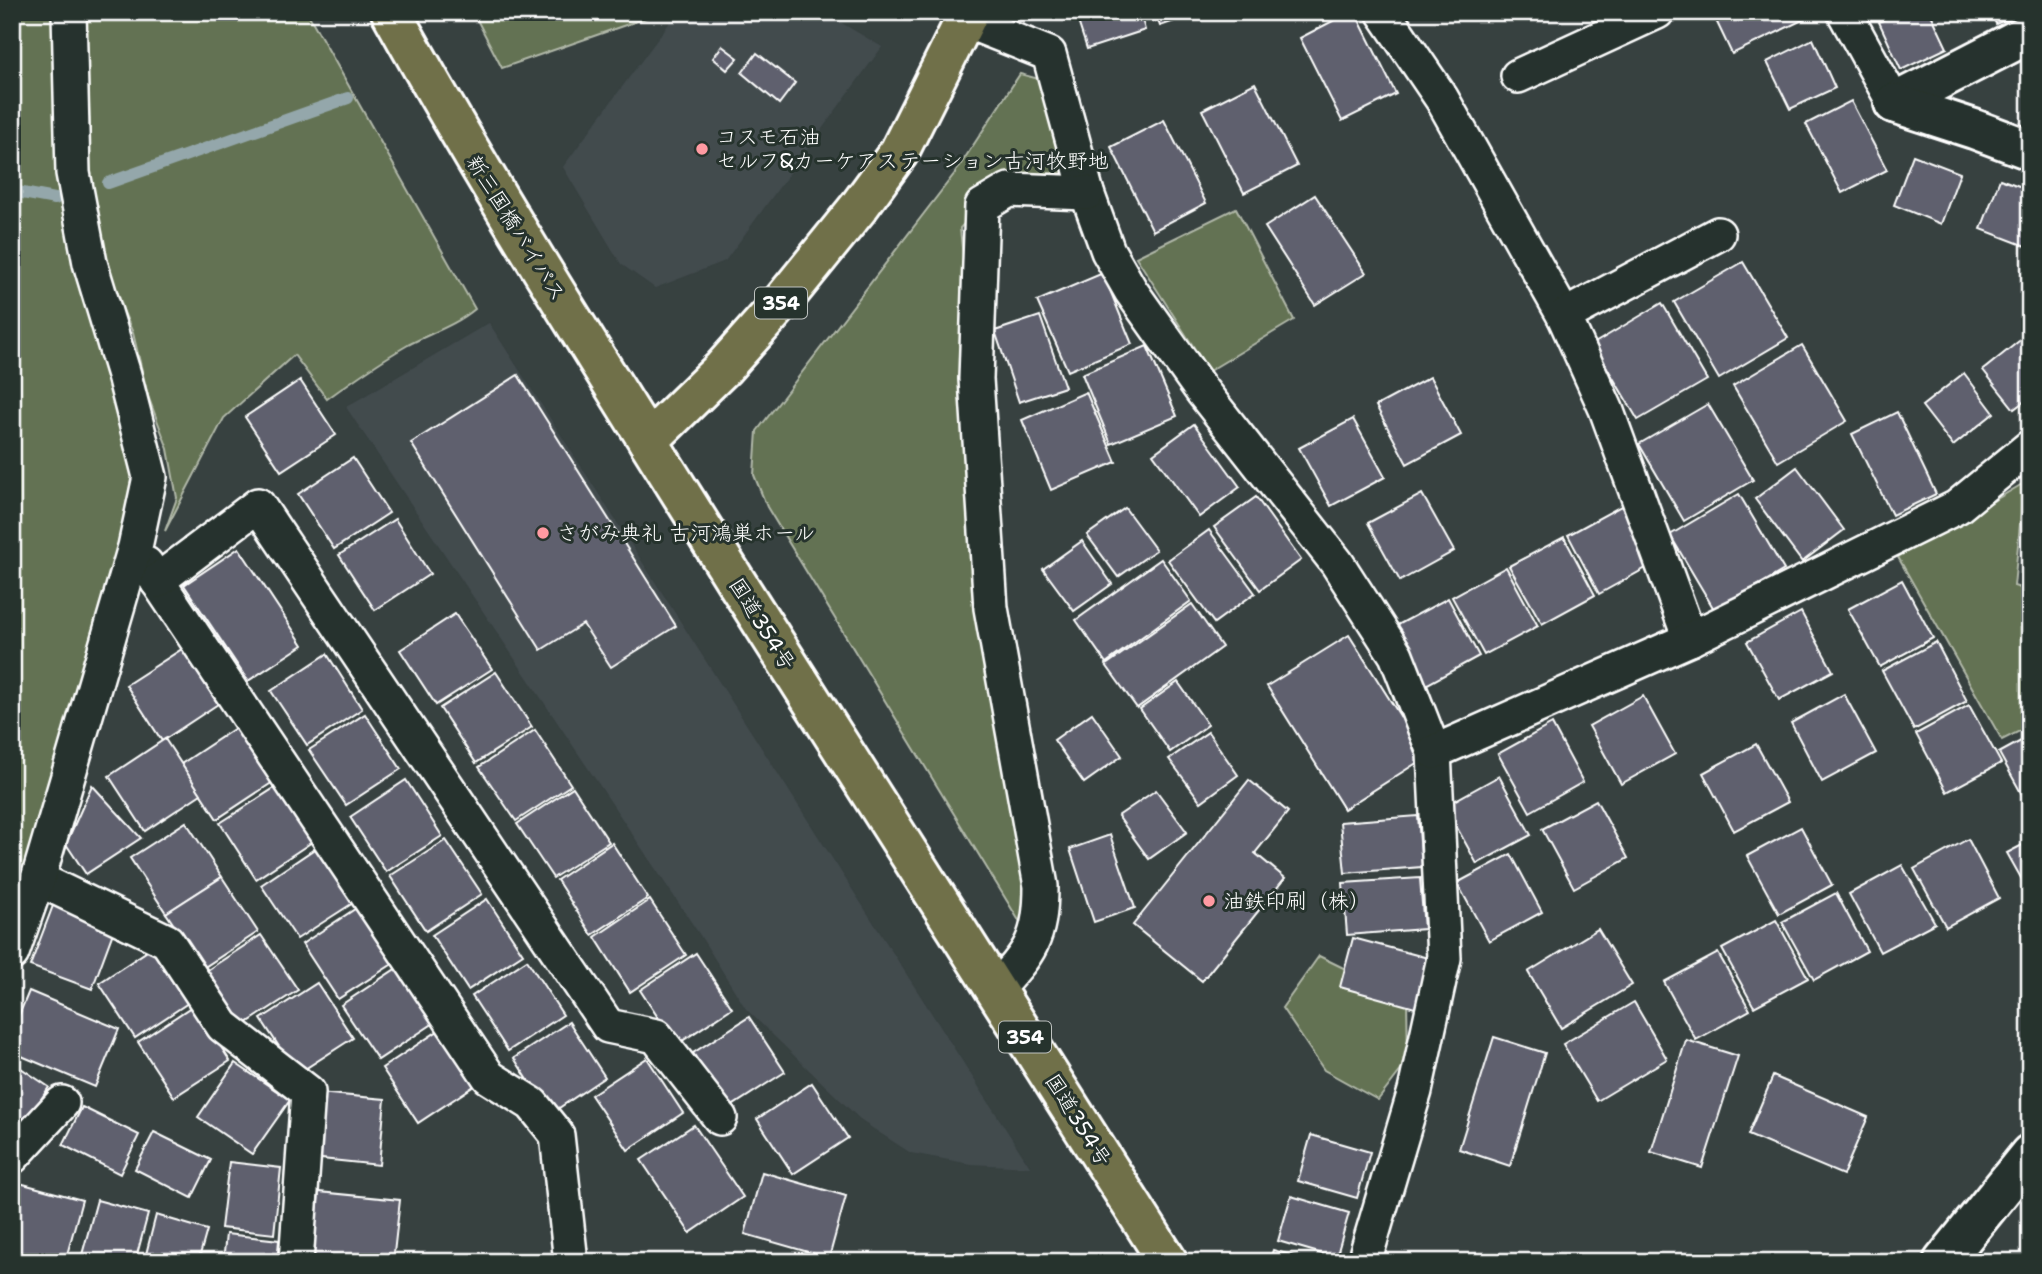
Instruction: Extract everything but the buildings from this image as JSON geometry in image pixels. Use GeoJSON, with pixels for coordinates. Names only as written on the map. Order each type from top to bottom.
{"type":"FeatureCollection","features":[{"type":"Feature","properties":{"kind":"highway","name":"新三国橋バイパス"},"geometry":{"type":"LineString","coordinates":[[391,12],[461,138],[648,441]]}},
{"type":"Feature","properties":{"kind":"highway","name":"354"},"geometry":{"type":"LineString","coordinates":[[648,441],[723,368],[781,303],[858,208],[899,152],[967,17]]}},
{"type":"Feature","properties":{"kind":"highway","name":"国道354号"},"geometry":{"type":"LineString","coordinates":[[648,441],[1168,1262]]}},
{"type":"Feature","properties":{"kind":"street"},"geometry":{"type":"LineString","coordinates":[[12,953],[38,879],[135,547],[150,477],[124,375],[90,263],[73,173],[69,12]]}},
{"type":"Feature","properties":{"kind":"street"},"geometry":{"type":"LineString","coordinates":[[1383,12],[1442,99],[1564,316],[1606,409],[1690,639]]}},
{"type":"Feature","properties":{"kind":"street"},"geometry":{"type":"LineString","coordinates":[[1518,76],[1657,12]]}},
{"type":"Feature","properties":{"kind":"street"},"geometry":{"type":"LineString","coordinates":[[1844,12],[1894,103],[2030,150]]}},
{"type":"Feature","properties":{"kind":"street"},"geometry":{"type":"LineString","coordinates":[[967,17],[1049,54],[1087,193],[1108,251],[1131,291],[1202,391],[1337,563],[1396,654],[1434,752],[1444,958],[1415,1091],[1364,1262]]}},
{"type":"Feature","properties":{"kind":"street"},"geometry":{"type":"LineString","coordinates":[[1894,103],[2030,33]]}},
{"type":"Feature","properties":{"kind":"street"},"geometry":{"type":"LineString","coordinates":[[995,990],[1028,954],[1041,912],[1041,886],[991,608],[976,379],[982,206],[1009,190],[1087,193]]}},
{"type":"Feature","properties":{"kind":"street"},"geometry":{"type":"LineString","coordinates":[[1564,316],[1718,234]]}},
{"type":"Feature","properties":{"kind":"street"},"geometry":{"type":"LineString","coordinates":[[1434,752],[1690,639],[1957,507],[2030,447]]}},
{"type":"Feature","properties":{"kind":"street"},"geometry":{"type":"LineString","coordinates":[[157,580],[258,505],[608,1026],[656,1036],[720,1118]]}},
{"type":"Feature","properties":{"kind":"street"},"geometry":{"type":"LineString","coordinates":[[135,547],[489,1077],[532,1104],[557,1135],[571,1262]]}},
{"type":"Feature","properties":{"kind":"street"},"geometry":{"type":"LineString","coordinates":[[38,879],[167,941],[223,1026],[308,1092],[296,1262]]}},
{"type":"Feature","properties":{"kind":"street"},"geometry":{"type":"LineString","coordinates":[[12,1157],[62,1103]]}},
{"type":"Feature","properties":{"kind":"street"},"geometry":{"type":"LineString","coordinates":[[1943,1262],[2030,1154]]}},
{"type":"Feature","properties":{"kind":"shaded area"},"geometry":{"type":"Polygon","coordinates":[[[696,12],[823,12],[882,47],[725,261],[655,288],[621,264],[563,167],[671,21],[696,12]]]}},
{"type":"Feature","properties":{"kind":"shaded area"},"geometry":{"type":"Polygon","coordinates":[[[489,323],[1030,1167],[971,1164],[911,1153],[863,1122],[746,1009],[700,935],[346,407],[489,323]]]}},
{"type":"Feature","properties":{"kind":"green space"},"geometry":{"type":"Polygon","coordinates":[[[12,12],[69,12],[87,222],[90,126],[85,12],[307,12],[475,309],[452,324],[398,351],[327,399],[294,355],[224,418],[165,531],[177,498],[168,449],[148,396],[133,333],[89,232],[150,477],[12,953],[12,12]]]}},
{"type":"Feature","properties":{"kind":"green space"},"geometry":{"type":"Polygon","coordinates":[[[473,12],[663,12],[502,68],[473,12]]]}},
{"type":"Feature","properties":{"kind":"green space"},"geometry":{"type":"Polygon","coordinates":[[[1020,74],[1039,79],[1066,173],[1007,175],[960,228],[1028,889],[1024,929],[767,507],[754,475],[757,431],[955,173],[1020,74]]]}},
{"type":"Feature","properties":{"kind":"green space"},"geometry":{"type":"Polygon","coordinates":[[[1236,208],[1294,320],[1209,371],[1136,257],[1236,208]]]}},
{"type":"Feature","properties":{"kind":"green space"},"geometry":{"type":"Polygon","coordinates":[[[2024,483],[2014,586],[2030,591],[2030,726],[2002,740],[1898,557],[2024,483]]]}},
{"type":"Feature","properties":{"kind":"green space"},"geometry":{"type":"Polygon","coordinates":[[[1319,956],[1407,999],[1408,1061],[1378,1100],[1324,1070],[1282,1008],[1319,956]]]}},
{"type":"Feature","properties":{"kind":"waterway"},"geometry":{"type":"LineString","coordinates":[[108,183],[348,98]]}},
{"type":"Feature","properties":{"kind":"waterway"},"geometry":{"type":"LineString","coordinates":[[12,191],[55,199]]}},
{"type":"Feature","properties":{"kind":"place","name":"コスモ石油 セルフ&カーケアステーション古河牧野地"},"geometry":{"type":"Point","coordinates":[702,149]}},
{"type":"Feature","properties":{"kind":"place","name":"さがみ典礼 古河鴻巣ホール"},"geometry":{"type":"Point","coordinates":[543,533]}},
{"type":"Feature","properties":{"kind":"place","name":"油鉄印刷（株）"},"geometry":{"type":"Point","coordinates":[1209,901]}}]}
